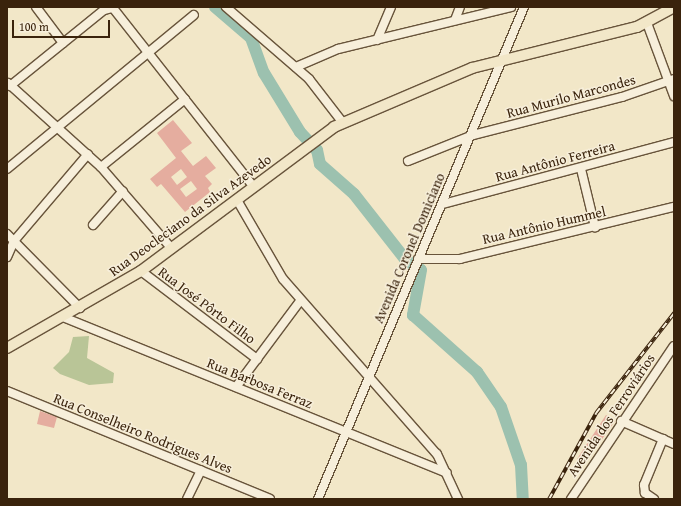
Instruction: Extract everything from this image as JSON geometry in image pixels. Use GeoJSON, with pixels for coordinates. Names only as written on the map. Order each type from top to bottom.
{"type":"FeatureCollection","features":[{"type":"Feature","properties":{"kind":"main road","name":"Rua Deocleciano da Silva Azevedo"},"geometry":{"type":"LineString","coordinates":[[7,348],[63,318],[141,271],[300,151],[343,123],[450,76],[503,59],[647,23],[674,7]]}},
{"type":"Feature","properties":{"kind":"street"},"geometry":{"type":"LineString","coordinates":[[36,7],[63,43]]}},
{"type":"Feature","properties":{"kind":"street"},"geometry":{"type":"LineString","coordinates":[[226,7],[296,67],[343,123]]}},
{"type":"Feature","properties":{"kind":"street"},"geometry":{"type":"LineString","coordinates":[[377,40],[391,7]]}},
{"type":"Feature","properties":{"kind":"street"},"geometry":{"type":"LineString","coordinates":[[455,20],[460,7]]}},
{"type":"Feature","properties":{"kind":"street"},"geometry":{"type":"LineString","coordinates":[[296,67],[326,53],[511,7]]}},
{"type":"Feature","properties":{"kind":"street","name":"Avenida Coronel Domiciano"},"geometry":{"type":"LineString","coordinates":[[318,499],[344,432],[473,135],[524,7]]}},
{"type":"Feature","properties":{"kind":"street"},"geometry":{"type":"LineString","coordinates":[[172,249],[101,166],[9,84],[106,9],[115,10],[254,187]]}},
{"type":"Feature","properties":{"kind":"street"},"geometry":{"type":"LineString","coordinates":[[7,169],[57,126],[194,15]]}},
{"type":"Feature","properties":{"kind":"street"},"geometry":{"type":"LineString","coordinates":[[647,23],[672,80],[674,96]]}},
{"type":"Feature","properties":{"kind":"street","name":"Rua Murilo Marcondes"},"geometry":{"type":"LineString","coordinates":[[408,161],[473,135],[672,80]]}},
{"type":"Feature","properties":{"kind":"street"},"geometry":{"type":"LineString","coordinates":[[101,166],[185,99]]}},
{"type":"Feature","properties":{"kind":"street","name":"Rua Antônio Ferreira"},"geometry":{"type":"LineString","coordinates":[[443,204],[581,169],[674,142]]}},
{"type":"Feature","properties":{"kind":"street"},"geometry":{"type":"LineString","coordinates":[[7,257],[14,241],[88,154]]}},
{"type":"Feature","properties":{"kind":"street"},"geometry":{"type":"LineString","coordinates":[[581,169],[595,227]]}},
{"type":"Feature","properties":{"kind":"street"},"geometry":{"type":"LineString","coordinates":[[93,225],[123,191]]}},
{"type":"Feature","properties":{"kind":"street"},"geometry":{"type":"LineString","coordinates":[[237,200],[283,280],[437,454],[458,499]]}},
{"type":"Feature","properties":{"kind":"street","name":"Rua Antônio Hummel"},"geometry":{"type":"LineString","coordinates":[[417,261],[460,259],[595,227],[674,206]]}},
{"type":"Feature","properties":{"kind":"street"},"geometry":{"type":"LineString","coordinates":[[7,234],[80,308]]}},
{"type":"Feature","properties":{"kind":"street","name":"Rua José Pôrto Filho"},"geometry":{"type":"LineString","coordinates":[[141,271],[257,359]]}},
{"type":"Feature","properties":{"kind":"street"},"geometry":{"type":"LineString","coordinates":[[236,387],[300,300]]}},
{"type":"Feature","properties":{"kind":"street","name":"Rua Barbosa Ferraz"},"geometry":{"type":"LineString","coordinates":[[63,318],[447,473]]}},
{"type":"Feature","properties":{"kind":"street","name":"Avenida dos Ferroviários"},"geometry":{"type":"LineString","coordinates":[[571,499],[621,421],[674,346]]}},
{"type":"Feature","properties":{"kind":"street","name":"Rua Conselheiro Rodrigues Alves"},"geometry":{"type":"LineString","coordinates":[[7,391],[270,499]]}},
{"type":"Feature","properties":{"kind":"street"},"geometry":{"type":"LineString","coordinates":[[621,421],[674,444]]}},
{"type":"Feature","properties":{"kind":"street"},"geometry":{"type":"LineString","coordinates":[[654,499],[645,493],[644,485],[663,439]]}},
{"type":"Feature","properties":{"kind":"street"},"geometry":{"type":"LineString","coordinates":[[187,499],[200,470]]}},
{"type":"Feature","properties":{"kind":"green space"},"geometry":{"type":"Polygon","coordinates":[[[89,336],[87,358],[114,373],[113,383],[89,385],[60,374],[53,368],[69,352],[73,337],[89,336]]]}},
{"type":"Feature","properties":{"kind":"building"},"geometry":{"type":"Polygon","coordinates":[[[173,120],[192,143],[181,151],[193,166],[206,156],[216,168],[205,176],[212,184],[208,188],[210,192],[185,212],[161,184],[157,187],[150,179],[176,158],[157,133],[173,120]],[[181,169],[171,177],[177,185],[187,177],[181,169]],[[191,181],[180,189],[186,197],[197,189],[191,181]]]}},
{"type":"Feature","properties":{"kind":"building"},"geometry":{"type":"Polygon","coordinates":[[[40,411],[57,417],[54,428],[37,424],[40,411]]]}},
{"type":"Feature","properties":{"kind":"building"},"geometry":{"type":"Polygon","coordinates":[[[606,415],[615,421],[585,463],[577,459],[606,415]]]}},
{"type":"Feature","properties":{"kind":"waterway"},"geometry":{"type":"LineString","coordinates":[[215,7],[251,38],[264,73],[300,132],[317,150],[320,164],[354,194],[405,259],[421,270],[413,315],[477,372],[501,407],[521,465],[523,499]]}},
{"type":"Feature","properties":{"kind":"railway"},"geometry":{"type":"LineString","coordinates":[[549,499],[596,413],[674,313]]}}]}
